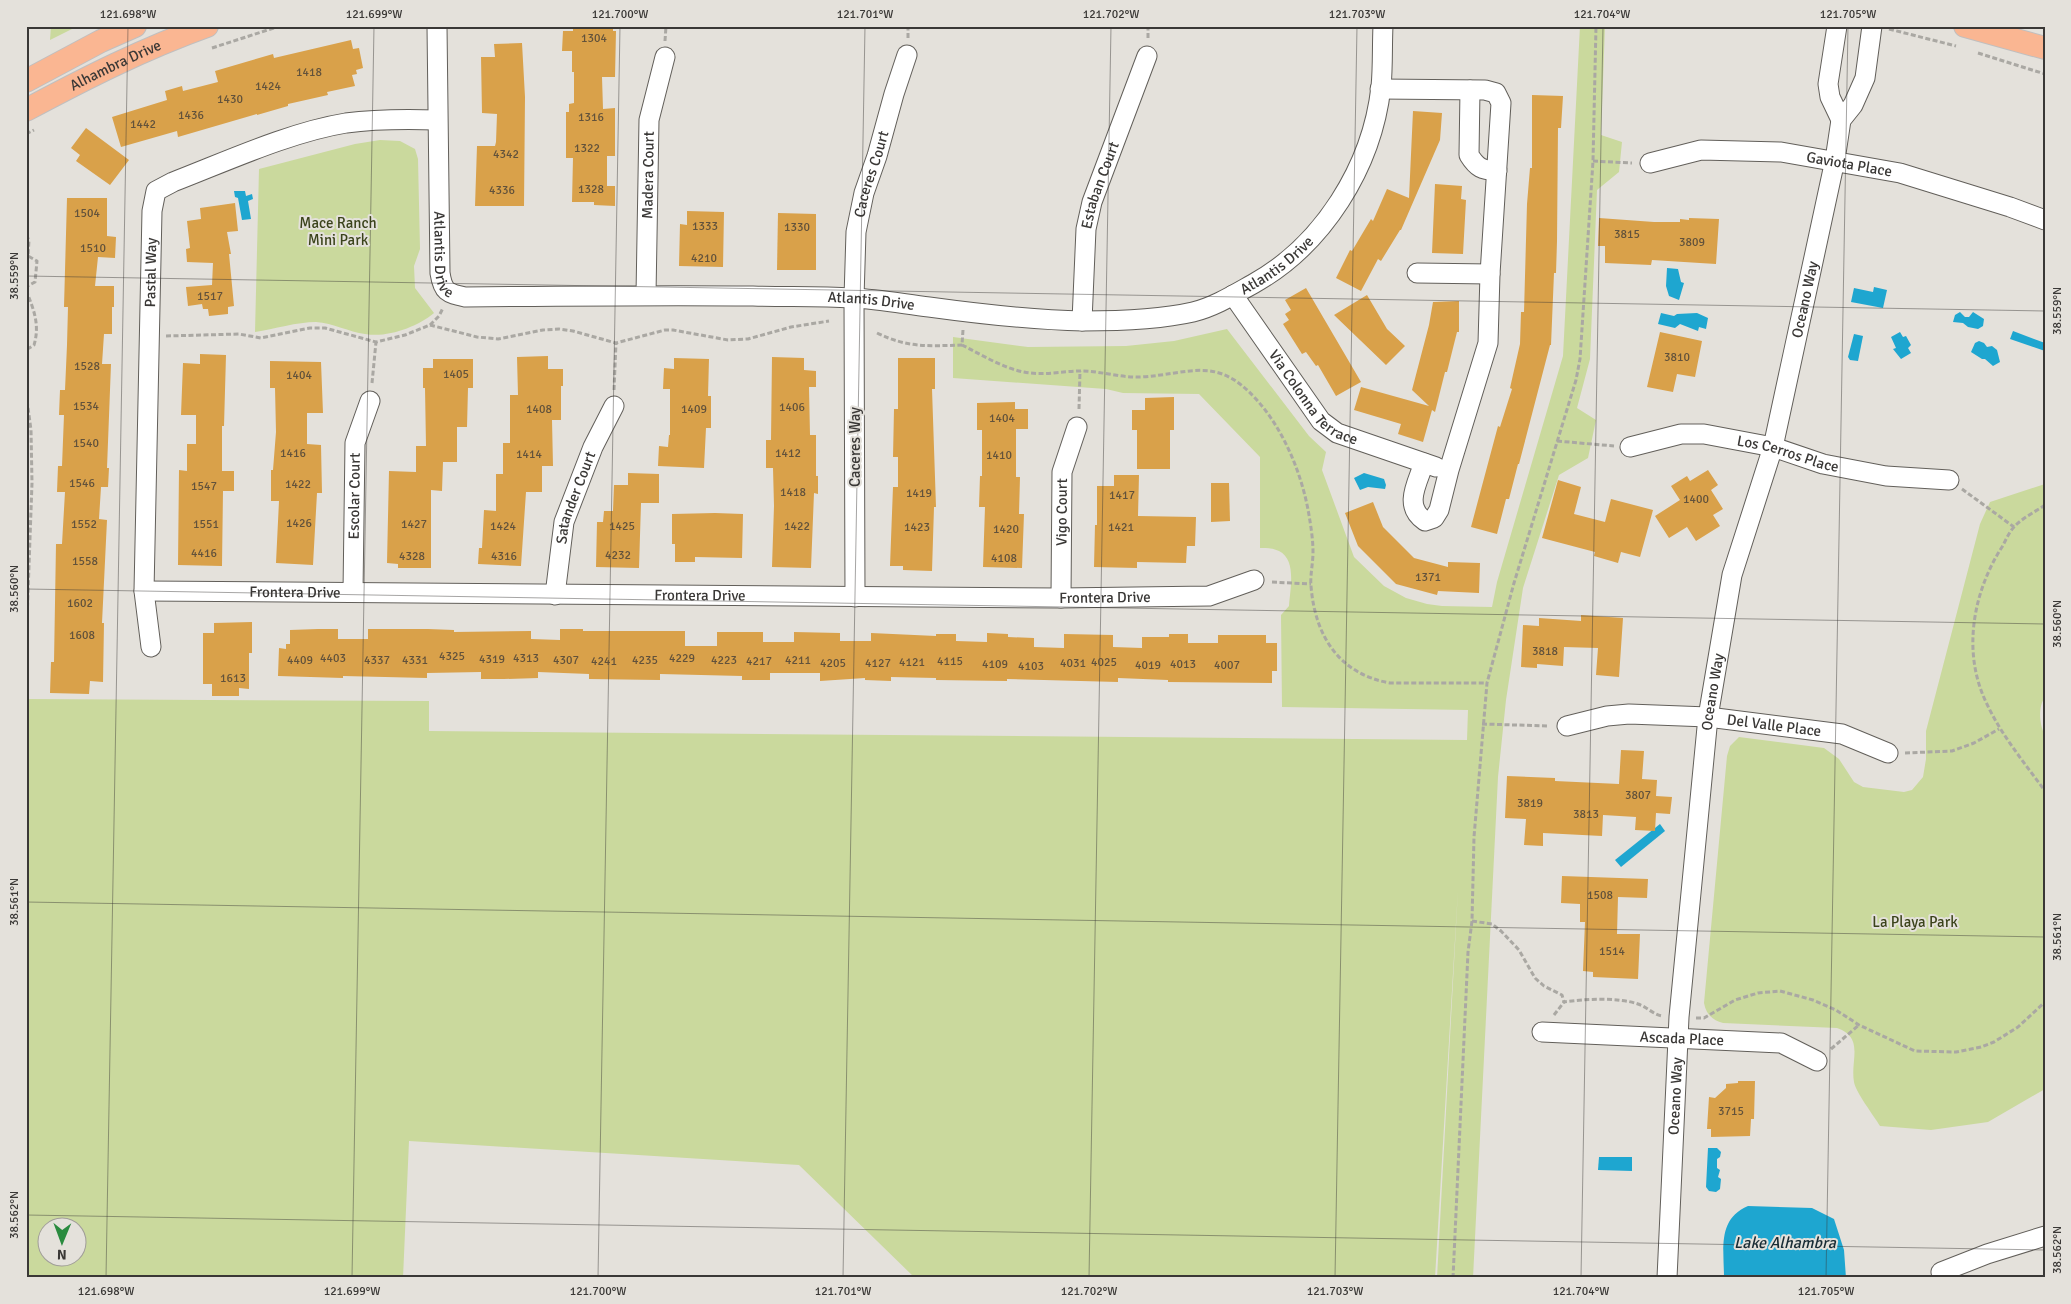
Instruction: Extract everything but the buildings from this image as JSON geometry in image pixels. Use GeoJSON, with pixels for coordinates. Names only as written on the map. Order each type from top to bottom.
{"type":"FeatureCollection","features":[{"type":"Feature","properties":{"kind":"main road","name":"Alhambra Drive"},"geometry":{"type":"LineString","coordinates":[[26,82],[101,41],[135,26]]}},
{"type":"Feature","properties":{"kind":"main road","name":"Alhambra Drive"},"geometry":{"type":"LineString","coordinates":[[33,118],[112,64],[207,26]]}},
{"type":"Feature","properties":{"kind":"main road"},"geometry":{"type":"LineString","coordinates":[[1965,26],[2045,48]]}},
{"type":"Feature","properties":{"kind":"street","name":"Atlantis Drive"},"geometry":{"type":"LineString","coordinates":[[437,26],[440,273],[442,285],[449,293],[465,297],[646,295],[854,298],[963,311],[1082,321],[1125,320],[1195,311],[1233,296],[1292,258],[1315,234],[1335,208],[1361,159],[1373,124],[1380,89],[1383,26]]}},
{"type":"Feature","properties":{"kind":"street"},"geometry":{"type":"LineString","coordinates":[[1837,26],[1828,84],[1830,98],[1841,120]]}},
{"type":"Feature","properties":{"kind":"street","name":"Oceano Way"},"geometry":{"type":"LineString","coordinates":[[1667,1278],[1678,1037],[1708,717],[1732,575],[1773,447],[1835,160],[1841,120],[1853,105],[1864,78],[1878,27]]}},
{"type":"Feature","properties":{"kind":"street","name":"Caceres Court"},"geometry":{"type":"LineString","coordinates":[[854,298],[856,232],[864,193],[907,55]]}},
{"type":"Feature","properties":{"kind":"street","name":"Estaban Court"},"geometry":{"type":"LineString","coordinates":[[1082,321],[1086,229],[1092,202],[1147,56]]}},
{"type":"Feature","properties":{"kind":"street","name":"Madera Court"},"geometry":{"type":"LineString","coordinates":[[646,295],[649,120],[665,57]]}},
{"type":"Feature","properties":{"kind":"street"},"geometry":{"type":"LineString","coordinates":[[1380,89],[1485,90],[1496,93],[1501,103],[1490,274],[1488,343],[1449,470],[1440,510],[1434,518],[1425,521],[1418,516],[1412,499],[1424,464]]}},
{"type":"Feature","properties":{"kind":"street"},"geometry":{"type":"LineString","coordinates":[[1470,90],[1469,155],[1474,164],[1481,170],[1497,171]]}},
{"type":"Feature","properties":{"kind":"street","name":"Pastal Way"},"geometry":{"type":"LineString","coordinates":[[151,646],[144,591],[148,336],[152,211],[156,191],[172,182],[292,137],[344,124],[392,119],[437,120]]}},
{"type":"Feature","properties":{"kind":"street","name":"Gaviota Place"},"geometry":{"type":"LineString","coordinates":[[1650,164],[1701,150],[1781,152],[1900,172],[2045,220]]}},
{"type":"Feature","properties":{"kind":"street"},"geometry":{"type":"LineString","coordinates":[[1417,273],[1490,274]]}},
{"type":"Feature","properties":{"kind":"street","name":"Via Colonna Terrace"},"geometry":{"type":"LineString","coordinates":[[1233,296],[1321,421],[1337,432],[1424,464],[1449,470]]}},
{"type":"Feature","properties":{"kind":"street","name":"Caceres Way"},"geometry":{"type":"LineString","coordinates":[[854,298],[855,597]]}},
{"type":"Feature","properties":{"kind":"street","name":"Escolar Court"},"geometry":{"type":"LineString","coordinates":[[353,592],[356,443],[370,401]]}},
{"type":"Feature","properties":{"kind":"street","name":"Satander Court"},"geometry":{"type":"LineString","coordinates":[[555,595],[564,522],[593,447],[614,406]]}},
{"type":"Feature","properties":{"kind":"street","name":"Vigo Court"},"geometry":{"type":"LineString","coordinates":[[1062,598],[1062,472],[1078,427]]}},
{"type":"Feature","properties":{"kind":"street","name":"Los Cerros Place"},"geometry":{"type":"LineString","coordinates":[[1630,447],[1681,434],[1704,434],[1773,447],[1823,464],[1886,476],[1949,480]]}},
{"type":"Feature","properties":{"kind":"street","name":"Frontera Drive"},"geometry":{"type":"LineString","coordinates":[[144,591],[1062,598],[1210,596],[1254,580]]}},
{"type":"Feature","properties":{"kind":"street","name":"Del Valle Place"},"geometry":{"type":"LineString","coordinates":[[1567,726],[1607,716],[1629,714],[1708,717],[1842,734],[1888,753]]}},
{"type":"Feature","properties":{"kind":"street","name":"Ascada Place"},"geometry":{"type":"LineString","coordinates":[[1542,1032],[1781,1043],[1817,1060]]}},
{"type":"Feature","properties":{"kind":"street"},"geometry":{"type":"LineString","coordinates":[[1941,1272],[1987,1254],[2045,1236]]}},
{"type":"Feature","properties":{"kind":"path"},"geometry":{"type":"LineString","coordinates":[[207,50],[249,34],[280,26]]}},
{"type":"Feature","properties":{"kind":"path"},"geometry":{"type":"LineString","coordinates":[[1453,1278],[1468,952],[1472,921],[1474,837],[1482,724],[1487,683],[1514,583],[1576,380],[1580,359],[1593,161],[1596,26]]}},
{"type":"Feature","properties":{"kind":"path"},"geometry":{"type":"LineString","coordinates":[[1878,27],[1937,40],[1965,49]]}},
{"type":"Feature","properties":{"kind":"path"},"geometry":{"type":"LineString","coordinates":[[1974,52],[2045,74]]}},
{"type":"Feature","properties":{"kind":"path"},"geometry":{"type":"LineString","coordinates":[[26,134],[33,118]]}},
{"type":"Feature","properties":{"kind":"path"},"geometry":{"type":"LineString","coordinates":[[1593,161],[1650,164]]}},
{"type":"Feature","properties":{"kind":"path"},"geometry":{"type":"LineString","coordinates":[[26,235],[29,240],[28,256],[37,261],[35,282],[26,287]]}},
{"type":"Feature","properties":{"kind":"path"},"geometry":{"type":"LineString","coordinates":[[26,290],[36,317],[37,335],[34,345],[26,350]]}},
{"type":"Feature","properties":{"kind":"path"},"geometry":{"type":"LineString","coordinates":[[148,336],[239,334],[260,338],[310,328],[325,328],[376,342],[405,335],[430,325],[439,316],[449,293]]}},
{"type":"Feature","properties":{"kind":"path"},"geometry":{"type":"LineString","coordinates":[[962,345],[963,311]]}},
{"type":"Feature","properties":{"kind":"path"},"geometry":{"type":"LineString","coordinates":[[430,325],[477,337],[498,339],[542,330],[559,329],[616,343],[665,330],[728,340],[748,339],[791,327],[829,321]]}},
{"type":"Feature","properties":{"kind":"path"},"geometry":{"type":"LineString","coordinates":[[877,333],[896,342],[909,345],[962,345],[1010,368],[1026,373],[1080,371],[1141,377],[1194,369],[1212,370],[1226,375],[1243,386],[1257,400],[1280,434],[1299,473],[1310,523],[1313,551],[1311,584],[1313,603],[1319,629],[1329,646],[1344,663],[1361,674],[1376,680],[1390,682],[1487,683]]}},
{"type":"Feature","properties":{"kind":"path"},"geometry":{"type":"LineString","coordinates":[[370,401],[376,342]]}},
{"type":"Feature","properties":{"kind":"path"},"geometry":{"type":"LineString","coordinates":[[614,406],[616,343]]}},
{"type":"Feature","properties":{"kind":"path"},"geometry":{"type":"LineString","coordinates":[[1078,427],[1080,371]]}},
{"type":"Feature","properties":{"kind":"path"},"geometry":{"type":"LineString","coordinates":[[26,393],[31,430],[32,483],[26,648]]}},
{"type":"Feature","properties":{"kind":"path"},"geometry":{"type":"LineString","coordinates":[[1557,441],[1630,447]]}},
{"type":"Feature","properties":{"kind":"path"},"geometry":{"type":"LineString","coordinates":[[1949,480],[2014,527]]}},
{"type":"Feature","properties":{"kind":"path"},"geometry":{"type":"LineString","coordinates":[[2045,504],[2014,527],[1994,560],[1981,588],[1973,639],[1977,675],[1985,700],[1999,728],[2045,791]]}},
{"type":"Feature","properties":{"kind":"path"},"geometry":{"type":"LineString","coordinates":[[1254,580],[1311,584]]}},
{"type":"Feature","properties":{"kind":"path"},"geometry":{"type":"LineString","coordinates":[[1482,724],[1567,726]]}},
{"type":"Feature","properties":{"kind":"path"},"geometry":{"type":"LineString","coordinates":[[1888,753],[1952,751],[1974,743],[1999,728]]}},
{"type":"Feature","properties":{"kind":"path"},"geometry":{"type":"LineString","coordinates":[[1472,921],[1492,924],[1502,931],[1519,950],[1535,978],[1544,986],[1562,995],[1564,1002],[1580,1000],[1624,1001],[1645,1006],[1659,1016]]}},
{"type":"Feature","properties":{"kind":"path"},"geometry":{"type":"LineString","coordinates":[[1704,1018],[1735,1000],[1758,993],[1780,991],[1813,1000],[1836,1010],[1859,1025],[1915,1051],[1956,1052],[1981,1048],[1994,1042],[2018,1027],[2045,1002]]}},
{"type":"Feature","properties":{"kind":"path"},"geometry":{"type":"LineString","coordinates":[[1817,1060],[1859,1025]]}},
{"type":"Feature","properties":{"kind":"green space"},"geometry":{"type":"Polygon","coordinates":[[[51,26],[78,26],[50,40],[51,26]]]}},
{"type":"Feature","properties":{"kind":"green space"},"geometry":{"type":"Polygon","coordinates":[[[1580,26],[1605,26],[1601,135],[1622,142],[1619,172],[1597,190],[1590,359],[1577,408],[1596,420],[1588,458],[1559,475],[1523,588],[1506,700],[1498,777],[1473,1278],[1437,1278],[1458,889],[1435,1278],[915,1278],[799,1165],[409,1141],[403,1278],[26,1278],[26,699],[429,701],[429,731],[1467,740],[1468,710],[1282,707],[1281,615],[1289,606],[1290,568],[1285,555],[1279,551],[1260,548],[1260,457],[1199,394],[1123,393],[1106,389],[953,378],[953,337],[1028,347],[1126,346],[1174,341],[1227,329],[1309,436],[1326,452],[1322,470],[1354,557],[1384,586],[1406,598],[1427,604],[1492,607],[1497,582],[1563,356],[1580,26]]]}},
{"type":"Feature","properties":{"kind":"green space","name":"Mace Ranch Mini Park"},"geometry":{"type":"Polygon","coordinates":[[[380,140],[400,141],[415,149],[418,159],[420,249],[414,266],[415,288],[434,313],[411,327],[392,333],[374,335],[316,322],[293,324],[255,332],[259,169],[355,144],[380,140]]]}},
{"type":"Feature","properties":{"kind":"green space","name":"La Playa Park"},"geometry":{"type":"Polygon","coordinates":[[[2045,484],[2045,697],[2041,705],[2040,716],[2041,726],[2045,735],[2045,1089],[1988,1122],[1931,1130],[1880,1126],[1855,1086],[1853,1074],[1854,1044],[1846,1032],[1837,1028],[1723,1023],[1713,1018],[1706,1010],[1704,1003],[1727,756],[1730,746],[1739,737],[1824,748],[1839,759],[1854,782],[1863,787],[1904,792],[1912,790],[1923,777],[1926,759],[1926,731],[1980,524],[1990,502],[2045,484]]]}},
{"type":"Feature","properties":{"kind":"water"},"geometry":{"type":"Polygon","coordinates":[[[234,191],[245,191],[246,196],[252,194],[253,199],[248,201],[251,219],[242,220],[238,198],[235,197],[234,191]]]}},
{"type":"Feature","properties":{"kind":"water"},"geometry":{"type":"Polygon","coordinates":[[[1667,268],[1678,269],[1681,282],[1684,283],[1679,300],[1669,296],[1666,286],[1667,268]]]}},
{"type":"Feature","properties":{"kind":"water"},"geometry":{"type":"Polygon","coordinates":[[[1874,287],[1887,290],[1883,308],[1851,302],[1854,288],[1873,292],[1874,287]]]}},
{"type":"Feature","properties":{"kind":"water"},"geometry":{"type":"Polygon","coordinates":[[[1960,312],[1965,317],[1969,317],[1973,312],[1984,319],[1983,326],[1978,329],[1968,327],[1963,323],[1953,322],[1955,315],[1960,312]]]}},
{"type":"Feature","properties":{"kind":"water"},"geometry":{"type":"Polygon","coordinates":[[[1661,313],[1674,316],[1677,314],[1697,313],[1708,318],[1706,329],[1699,327],[1698,331],[1680,324],[1675,328],[1658,324],[1661,313]]]}},
{"type":"Feature","properties":{"kind":"water"},"geometry":{"type":"Polygon","coordinates":[[[2013,331],[2045,343],[2045,351],[2010,339],[2013,331]]]}},
{"type":"Feature","properties":{"kind":"water"},"geometry":{"type":"Polygon","coordinates":[[[1900,332],[1903,337],[1906,336],[1911,345],[1908,348],[1911,353],[1901,359],[1893,349],[1896,348],[1891,337],[1900,332]]]}},
{"type":"Feature","properties":{"kind":"water"},"geometry":{"type":"Polygon","coordinates":[[[1854,334],[1863,336],[1858,361],[1850,360],[1848,357],[1854,334]]]}},
{"type":"Feature","properties":{"kind":"water"},"geometry":{"type":"Polygon","coordinates":[[[1979,341],[1987,347],[1992,346],[1997,350],[2000,362],[1993,366],[1985,359],[1971,352],[1975,343],[1979,341]]]}},
{"type":"Feature","properties":{"kind":"water"},"geometry":{"type":"Polygon","coordinates":[[[1364,473],[1384,479],[1385,489],[1368,487],[1360,490],[1354,478],[1364,473]]]}},
{"type":"Feature","properties":{"kind":"water"},"geometry":{"type":"Polygon","coordinates":[[[1660,824],[1665,831],[1621,867],[1615,860],[1660,824]]]}},
{"type":"Feature","properties":{"kind":"water"},"geometry":{"type":"Polygon","coordinates":[[[1708,1148],[1717,1148],[1721,1152],[1720,1157],[1717,1159],[1717,1168],[1720,1170],[1718,1177],[1721,1179],[1720,1189],[1716,1192],[1709,1191],[1706,1187],[1708,1148]]]}},
{"type":"Feature","properties":{"kind":"water"},"geometry":{"type":"Polygon","coordinates":[[[1599,1157],[1632,1157],[1632,1171],[1598,1170],[1599,1157]]]}},
{"type":"Feature","properties":{"kind":"water","name":"Lake Alhambra"},"geometry":{"type":"Polygon","coordinates":[[[1748,1206],[1812,1208],[1834,1219],[1844,1250],[1846,1278],[1724,1278],[1723,1246],[1727,1227],[1731,1219],[1738,1212],[1748,1206]]]}}]}
